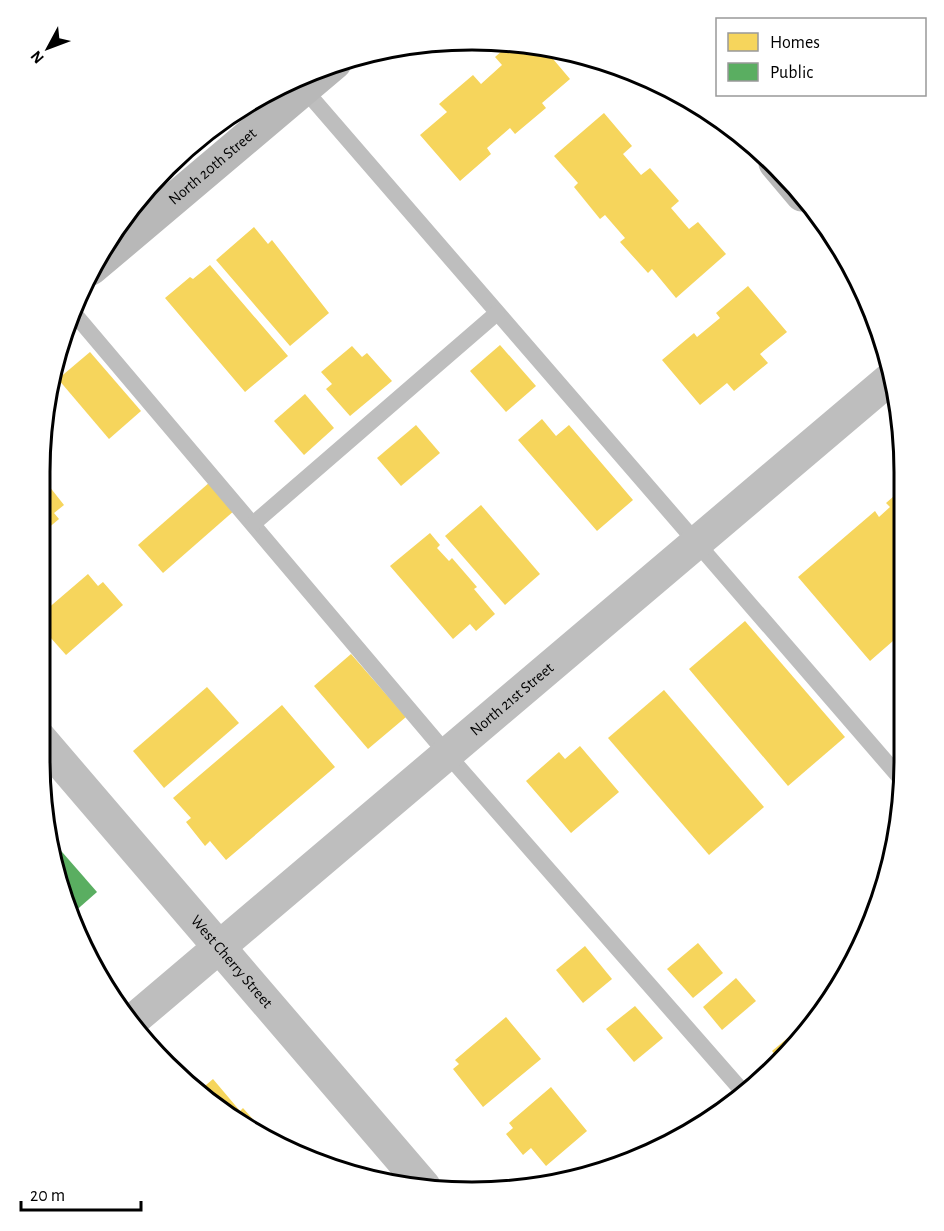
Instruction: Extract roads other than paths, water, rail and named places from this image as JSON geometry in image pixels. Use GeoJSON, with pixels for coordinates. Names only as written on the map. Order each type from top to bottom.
{"type":"FeatureCollection","features":[{"type":"Feature","properties":{"kind":"main road","name":"North 20th Street"},"geometry":{"type":"LineString","coordinates":[[113,249],[314,80]]}},
{"type":"Feature","properties":{"kind":"street","name":"North 21st Street"},"geometry":{"type":"LineString","coordinates":[[137,1016],[885,383]]}},
{"type":"Feature","properties":{"kind":"street","name":"West Cherry Street"},"geometry":{"type":"LineString","coordinates":[[50,750],[217,948],[417,1178]]}},
{"type":"Feature","properties":{"kind":"lane"},"geometry":{"type":"LineString","coordinates":[[304,89],[894,771]]}},
{"type":"Feature","properties":{"kind":"lane"},"geometry":{"type":"LineString","coordinates":[[253,524],[497,313]]}},
{"type":"Feature","properties":{"kind":"lane"},"geometry":{"type":"LineString","coordinates":[[79,319],[447,754],[738,1087]]}}]}
